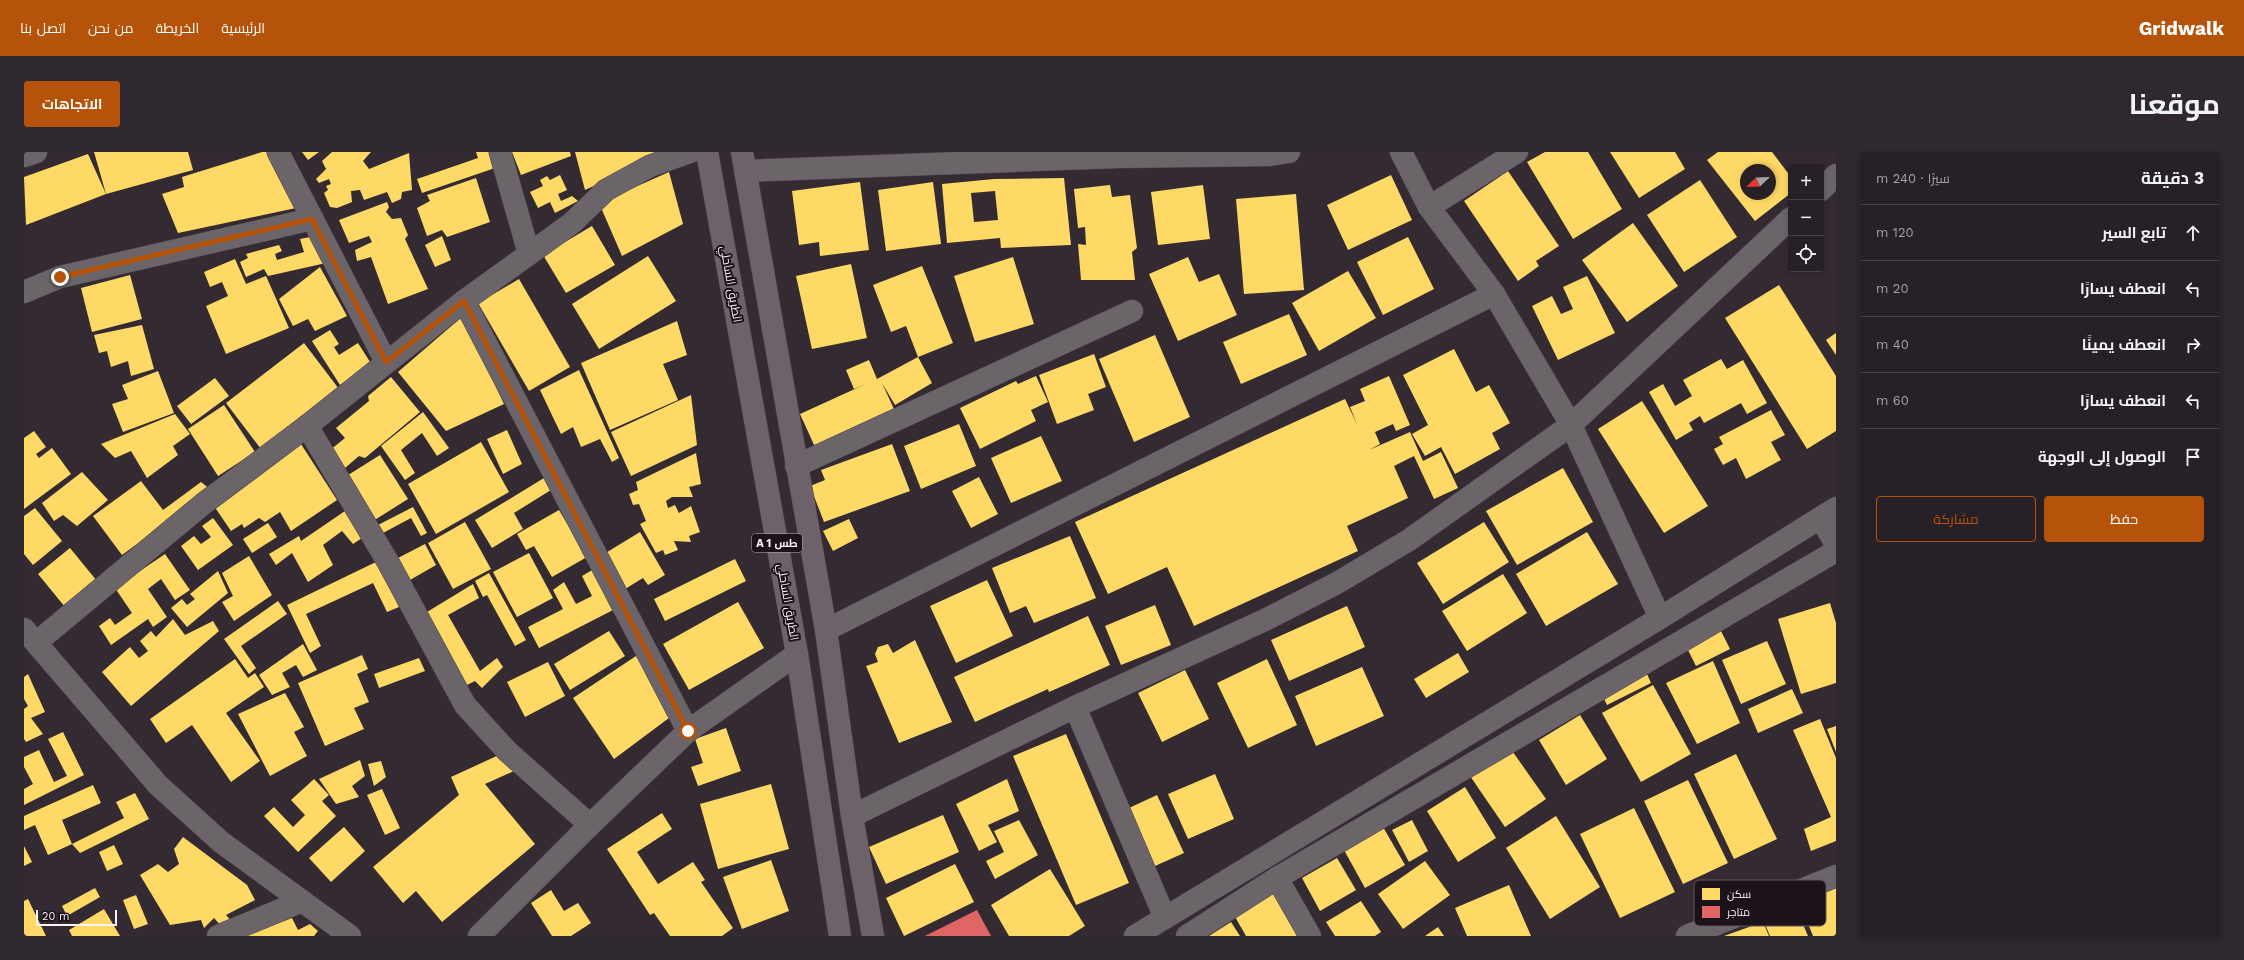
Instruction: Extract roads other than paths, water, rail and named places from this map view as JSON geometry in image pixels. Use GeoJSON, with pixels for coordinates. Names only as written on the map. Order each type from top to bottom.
{"type":"FeatureCollection","features":[{"type":"Feature","properties":{"kind":"highway","name":"الطريق الساحلي"},"geometry":{"type":"LineString","coordinates":[[707,152],[797,654],[840,936]]}},
{"type":"Feature","properties":{"kind":"highway","name":"A 1 طس"},"geometry":{"type":"LineString","coordinates":[[743,161],[826,630],[852,816],[873,936]]}},
{"type":"Feature","properties":{"kind":"street"},"geometry":{"type":"LineString","coordinates":[[24,156],[36,152]]}},
{"type":"Feature","properties":{"kind":"street"},"geometry":{"type":"LineString","coordinates":[[278,152],[386,362]]}},
{"type":"Feature","properties":{"kind":"street"},"geometry":{"type":"LineString","coordinates":[[500,152],[529,254]]}},
{"type":"Feature","properties":{"kind":"street"},"geometry":{"type":"LineString","coordinates":[[350,936],[221,842],[158,785],[30,635],[307,426],[464,301],[572,223],[606,190],[650,166],[690,152]]}},
{"type":"Feature","properties":{"kind":"street"},"geometry":{"type":"LineString","coordinates":[[743,161],[1119,155],[1270,155],[1289,152]]}},
{"type":"Feature","properties":{"kind":"street"},"geometry":{"type":"LineString","coordinates":[[1400,152],[1429,207],[1494,294],[1571,425],[1660,618]]}},
{"type":"Feature","properties":{"kind":"street"},"geometry":{"type":"LineString","coordinates":[[1429,207],[1517,152]]}},
{"type":"Feature","properties":{"kind":"street"},"geometry":{"type":"LineString","coordinates":[[1824,187],[1836,175]]}},
{"type":"Feature","properties":{"kind":"street"},"geometry":{"type":"LineString","coordinates":[[24,292],[60,277],[312,219]]}},
{"type":"Feature","properties":{"kind":"street"},"geometry":{"type":"LineString","coordinates":[[852,816],[1075,707],[1267,619],[1337,583],[1409,540],[1571,425],[1788,221]]}},
{"type":"Feature","properties":{"kind":"street"},"geometry":{"type":"LineString","coordinates":[[826,630],[1494,294]]}},
{"type":"Feature","properties":{"kind":"street"},"geometry":{"type":"LineString","coordinates":[[464,301],[688,731]]}},
{"type":"Feature","properties":{"kind":"street"},"geometry":{"type":"LineString","coordinates":[[796,466],[1132,311]]}},
{"type":"Feature","properties":{"kind":"street"},"geometry":{"type":"LineString","coordinates":[[307,426],[388,562],[465,705],[507,751],[590,825]]}},
{"type":"Feature","properties":{"kind":"street"},"geometry":{"type":"LineString","coordinates":[[1135,936],[1660,618],[1828,513],[1836,544]]}},
{"type":"Feature","properties":{"kind":"street"},"geometry":{"type":"LineString","coordinates":[[1186,936],[1277,878],[1836,550]]}},
{"type":"Feature","properties":{"kind":"street"},"geometry":{"type":"LineString","coordinates":[[480,936],[590,825],[688,731],[797,654]]}},
{"type":"Feature","properties":{"kind":"street"},"geometry":{"type":"LineString","coordinates":[[1075,707],[1165,918]]}},
{"type":"Feature","properties":{"kind":"street"},"geometry":{"type":"LineString","coordinates":[[1826,880],[1836,876]]}},
{"type":"Feature","properties":{"kind":"street"},"geometry":{"type":"LineString","coordinates":[[1277,878],[1310,936]]}},
{"type":"Feature","properties":{"kind":"street"},"geometry":{"type":"LineString","coordinates":[[218,936],[302,901]]}},
{"type":"Feature","properties":{"kind":"street"},"geometry":{"type":"LineString","coordinates":[[1687,936],[1712,926]]}}]}
